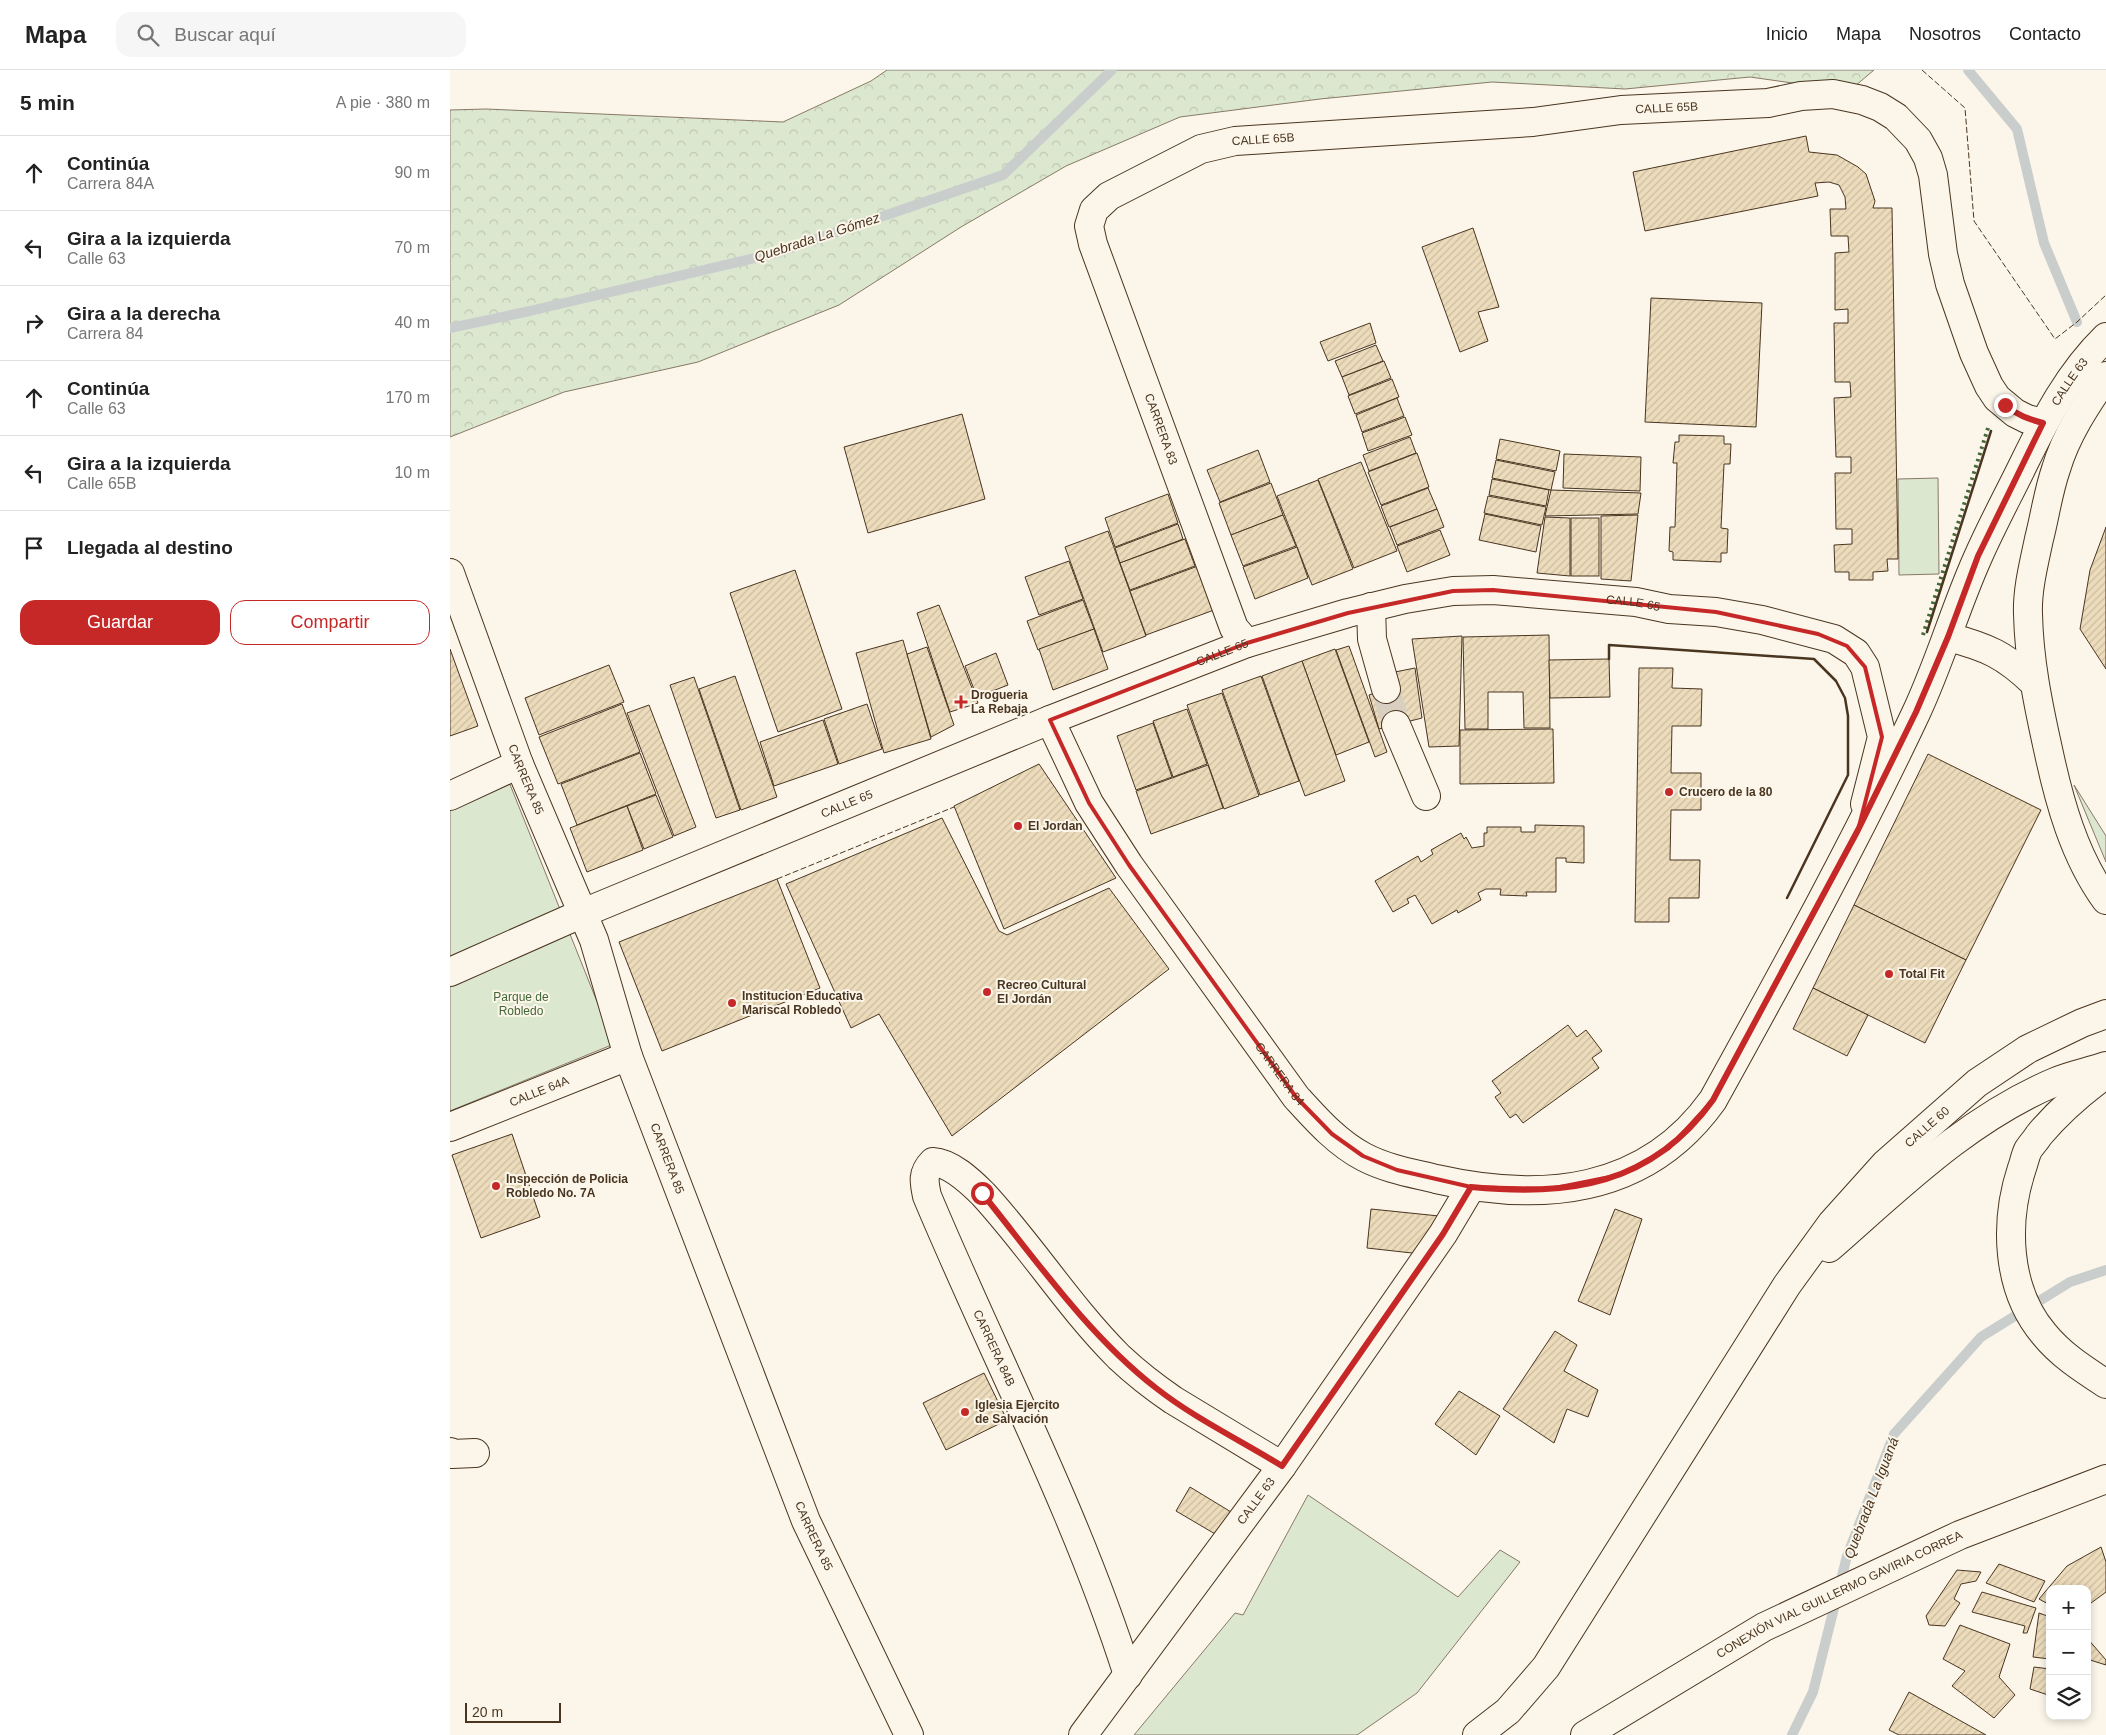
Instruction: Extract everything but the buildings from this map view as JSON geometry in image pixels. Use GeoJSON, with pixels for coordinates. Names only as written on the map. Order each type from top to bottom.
{"type":"FeatureCollection","features":[{"type":"Feature","properties":{"kind":"main road","name":"CALLE 65B"},"geometry":{"type":"LineString","coordinates":[[1094,210],[1108,196],[1202,149],[1235,141],[1533,122],[1622,110],[1768,103],[1801,96],[1833,94],[1862,100],[1880,106],[1896,117],[1918,140],[1928,158],[1933,175],[1943,254],[1950,284],[1974,353],[1989,386],[1997,398],[2015,413],[2027,419],[2043,423]]}},
{"type":"Feature","properties":{"kind":"main road","name":"CARRERA 83"},"geometry":{"type":"LineString","coordinates":[[1094,210],[1089,226],[1092,244],[1234,628],[1247,643]]}},
{"type":"Feature","properties":{"kind":"main road","name":"CALLE 63"},"geometry":{"type":"LineString","coordinates":[[1657,1157],[1682,1137],[1713,1100],[1858,830],[1916,712],[1948,637],[1978,556],[2043,423],[2065,387],[2103,343]]}},
{"type":"Feature","properties":{"kind":"main road"},"geometry":{"type":"LineString","coordinates":[[2106,376],[2085,406],[2068,437],[2055,469],[2033,566],[2028,613],[2034,683],[2054,777],[2074,840],[2093,882],[2106,900]]}},
{"type":"Feature","properties":{"kind":"main road","name":"CARRERA 85"},"geometry":{"type":"LineString","coordinates":[[450,573],[519,764],[594,940],[628,1056],[806,1521],[909,1735]]}},
{"type":"Feature","properties":{"kind":"main road","name":"CALLE 65"},"geometry":{"type":"LineString","coordinates":[[450,972],[583,913],[1050,720],[1247,643],[1370,607],[1454,591],[1493,590],[1636,602],[1669,609],[1716,612],[1762,620],[1834,639],[1856,653],[1865,667],[1882,737],[1858,830]]}},
{"type":"Feature","properties":{"kind":"main road"},"geometry":{"type":"LineString","coordinates":[[1370,607],[1372,639],[1386,689]]}},
{"type":"Feature","properties":{"kind":"main road"},"geometry":{"type":"LineString","coordinates":[[1948,637],[1979,646],[2003,656],[2016,665],[2034,683]]}},
{"type":"Feature","properties":{"kind":"main road","name":"CARRERA 84"},"geometry":{"type":"LineString","coordinates":[[1050,720],[1089,803],[1129,865],[1296,1097],[1332,1134],[1363,1156],[1397,1170],[1471,1187],[1530,1190],[1569,1187],[1620,1175],[1657,1157]]}},
{"type":"Feature","properties":{"kind":"main road"},"geometry":{"type":"LineString","coordinates":[[1396,725],[1426,796]]}},
{"type":"Feature","properties":{"kind":"main road"},"geometry":{"type":"LineString","coordinates":[[450,796],[519,764]]}},
{"type":"Feature","properties":{"kind":"main road","name":"CALLE 60"},"geometry":{"type":"LineString","coordinates":[[1787,1286],[1832,1223],[1885,1164],[1977,1083],[2028,1050],[2082,1023],[2106,1014]]}},
{"type":"Feature","properties":{"kind":"main road","name":"CALLE 64A"},"geometry":{"type":"LineString","coordinates":[[450,1127],[628,1056]]}},
{"type":"Feature","properties":{"kind":"main road"},"geometry":{"type":"LineString","coordinates":[[1477,1735],[1508,1711],[1546,1667],[1787,1286],[1943,1149],[1980,1122],[2012,1103],[2056,1082],[2106,1066]]}},
{"type":"Feature","properties":{"kind":"main road"},"geometry":{"type":"LineString","coordinates":[[2106,1074],[2072,1100],[2052,1120],[2028,1150],[2016,1187],[2010,1225],[2013,1262],[2023,1299],[2043,1334],[2073,1363],[2106,1384]]}},
{"type":"Feature","properties":{"kind":"main road","name":"CARRERA 84B"},"geometry":{"type":"LineString","coordinates":[[1128,1675],[1105,1605],[1061,1494],[980,1318],[927,1196],[924,1181],[925,1170],[933,1162],[942,1163],[954,1170],[982,1193],[1074,1306],[1120,1358],[1172,1400],[1282,1466]]}},
{"type":"Feature","properties":{"kind":"main road","name":"CALLE 63"},"geometry":{"type":"LineString","coordinates":[[1083,1735],[1282,1466],[1443,1234],[1471,1187]]}},
{"type":"Feature","properties":{"kind":"main road","name":"CONEXIÓN VIAL GUILLERMO GAVIRIA CORREA"},"geometry":{"type":"LineString","coordinates":[[1585,1735],[1678,1678],[1782,1618],[1960,1535],[2106,1479]]}},
{"type":"Feature","properties":{"kind":"highlighted area"},"geometry":{"type":"Polygon","coordinates":[[[1493,590],[1716,612],[1818,634],[1847,646],[1865,667],[1882,737],[1858,830],[1713,1100],[1669,1148],[1620,1175],[1550,1189],[1471,1187],[1397,1170],[1363,1156],[1332,1134],[1296,1097],[1129,865],[1089,803],[1050,720],[1247,643],[1348,613],[1453,591],[1493,590]]]}},
{"type":"Feature","properties":{"kind":"green space"},"geometry":{"type":"Polygon","coordinates":[[[887,70],[1874,70],[1849,91],[1750,77],[1625,89],[1492,82],[1320,99],[1180,117],[1066,166],[961,227],[839,305],[698,362],[564,392],[450,437],[450,110],[486,109],[783,122],[871,81],[887,70]]]}},
{"type":"Feature","properties":{"kind":"green space"},"geometry":{"type":"Polygon","coordinates":[[[1938,478],[1939,574],[1899,575],[1898,479],[1938,478]]]}},
{"type":"Feature","properties":{"kind":"green space","name":"Parque de Robledo"},"geometry":{"type":"Polygon","coordinates":[[[509,782],[614,1044],[450,1111],[450,804],[509,782]]]}},
{"type":"Feature","properties":{"kind":"green space"},"geometry":{"type":"Polygon","coordinates":[[[2074,785],[2106,836],[2106,862],[2074,785]]]}},
{"type":"Feature","properties":{"kind":"green space"},"geometry":{"type":"Polygon","coordinates":[[[1308,1495],[1458,1597],[1500,1550],[1520,1562],[1417,1693],[1357,1735],[1134,1735],[1235,1613],[1243,1615],[1308,1495]]]}},
{"type":"Feature","properties":{"kind":"waterway","name":"Quebrada La Gómez"},"geometry":{"type":"LineString","coordinates":[[450,328],[776,253],[1003,175],[1112,70]]}},
{"type":"Feature","properties":{"kind":"waterway","name":"Quebrada La Gómez"},"geometry":{"type":"LineString","coordinates":[[1968,70],[2017,129],[2044,243],[2077,322]]}},
{"type":"Feature","properties":{"kind":"waterway","name":"Quebrada La Iguaná"},"geometry":{"type":"LineString","coordinates":[[1792,1735],[1813,1692],[1847,1556],[1894,1434],[1981,1337],[2070,1282],[2106,1270]]}},
{"type":"Feature","properties":{"kind":"tunnel"},"geometry":{"type":"LineString","coordinates":[[1386,689],[1396,725]]}},
{"type":"Feature","properties":{"kind":"hedge"},"geometry":{"type":"LineString","coordinates":[[1923,635],[1988,428]]}},
{"type":"Feature","properties":{"kind":"fence"},"geometry":{"type":"LineString","coordinates":[[1922,70],[1965,108],[1974,221],[2055,339],[2106,295]]}},
{"type":"Feature","properties":{"kind":"fence"},"geometry":{"type":"LineString","coordinates":[[777,879],[954,807]]}},
{"type":"Feature","properties":{"kind":"wall"},"geometry":{"type":"LineString","coordinates":[[1927,632],[1991,431]]}},
{"type":"Feature","properties":{"kind":"wall"},"geometry":{"type":"LineString","coordinates":[[1609,659],[1609,645],[1814,659],[1836,681],[1845,698],[1848,716],[1848,775],[1787,898]]}},
{"type":"Feature","properties":{"kind":"place","name":"Drogueria La Rebaja"},"geometry":{"type":"Point","coordinates":[961,702]}},
{"type":"Feature","properties":{"kind":"place","name":"Crucero de la 80"},"geometry":{"type":"Point","coordinates":[1669,792]}},
{"type":"Feature","properties":{"kind":"place","name":"El Jordan"},"geometry":{"type":"Point","coordinates":[1018,826]}},
{"type":"Feature","properties":{"kind":"place","name":"Total Fit"},"geometry":{"type":"Point","coordinates":[1889,974]}},
{"type":"Feature","properties":{"kind":"place","name":"Recreo Cultural El Jordán"},"geometry":{"type":"Point","coordinates":[987,992]}},
{"type":"Feature","properties":{"kind":"place","name":"Institucion Educativa Mariscal Robledo"},"geometry":{"type":"Point","coordinates":[732,1003]}},
{"type":"Feature","properties":{"kind":"place","name":"Inspección de Policia Robledo No. 7A"},"geometry":{"type":"Point","coordinates":[496,1186]}},
{"type":"Feature","properties":{"kind":"place","name":"Iglesia Ejercito de Salvación"},"geometry":{"type":"Point","coordinates":[965,1412]}},
{"type":"Feature","properties":{"kind":"route"},"geometry":{"type":"LineString","coordinates":[[982,1193],[1074,1306],[1120,1358],[1172,1400],[1282,1466],[1443,1234],[1471,1187],[1505,1190],[1550,1189],[1569,1187],[1620,1175],[1641,1166],[1669,1148],[1695,1124],[1713,1100],[1858,830],[1916,712],[1948,637],[1963,592],[1978,556],[2043,423],[2027,419],[2005,405]]}}]}
